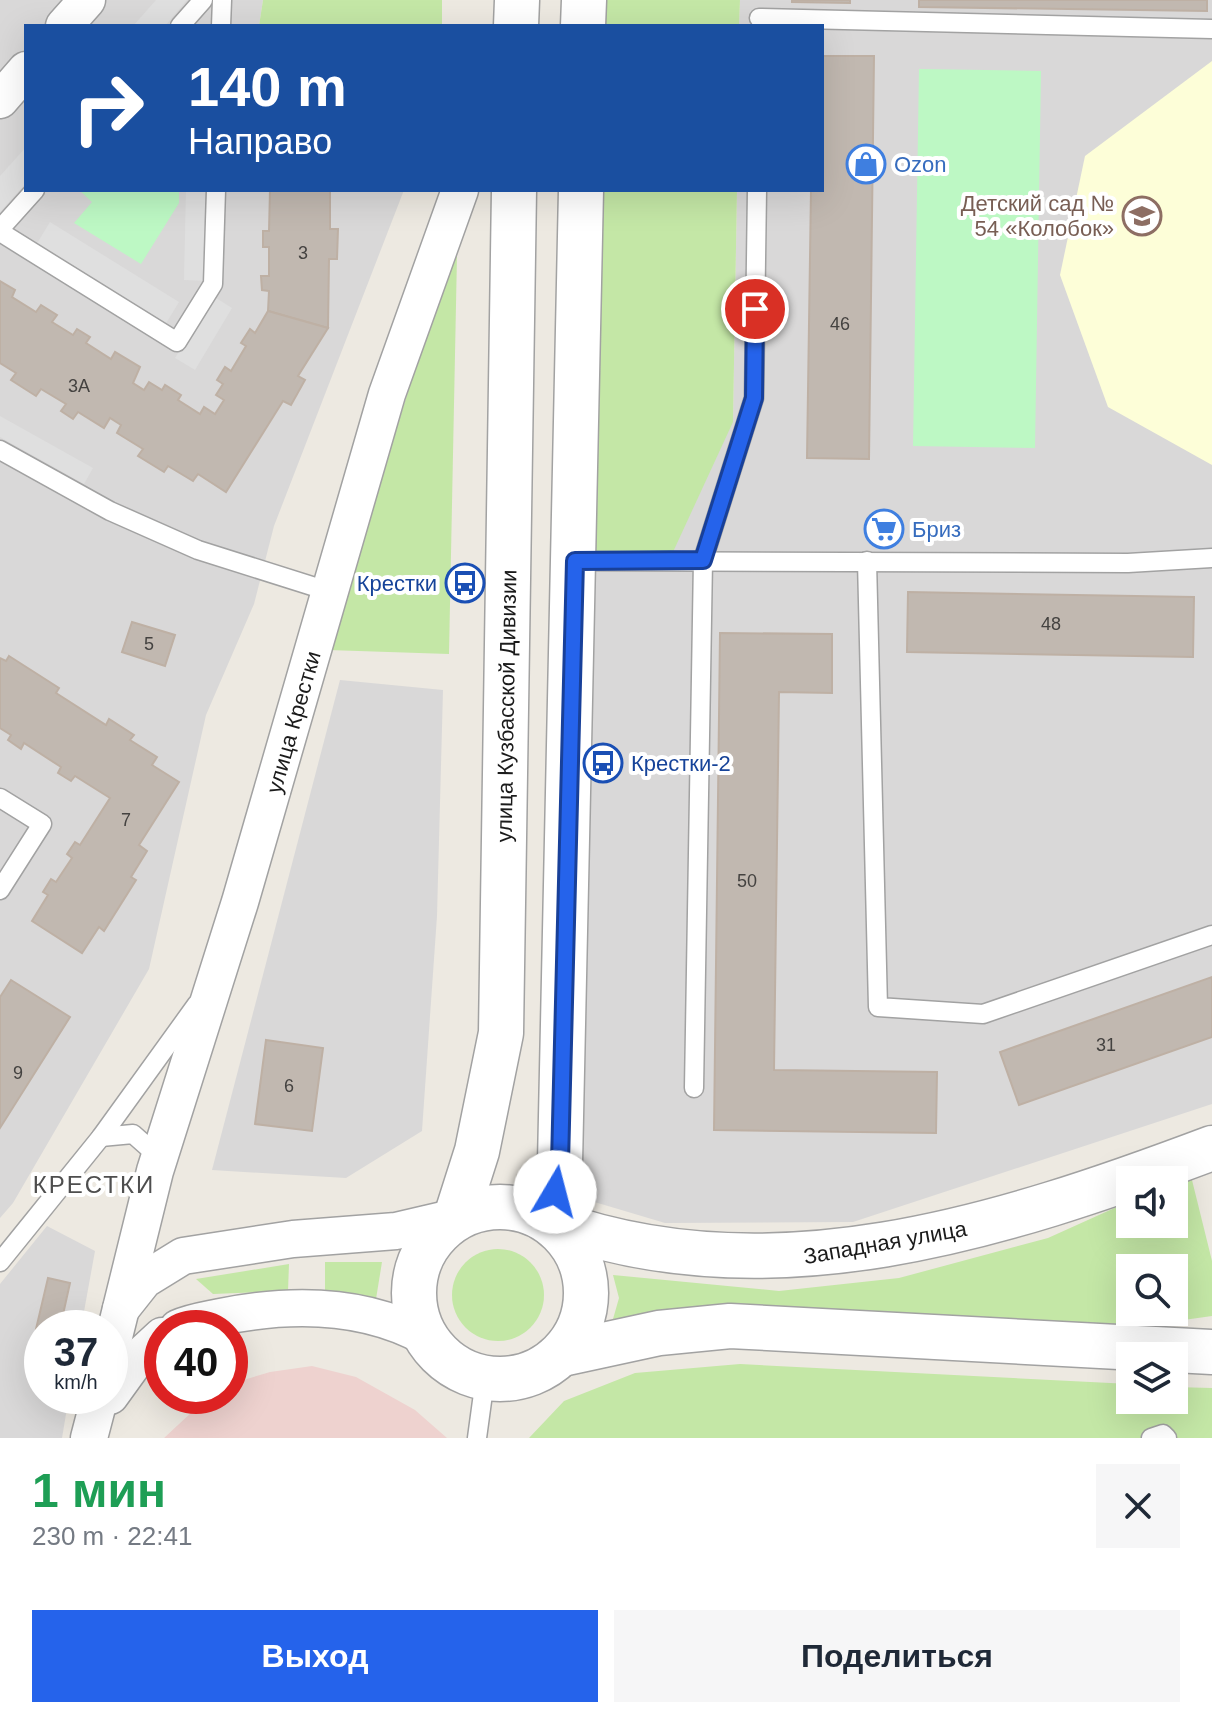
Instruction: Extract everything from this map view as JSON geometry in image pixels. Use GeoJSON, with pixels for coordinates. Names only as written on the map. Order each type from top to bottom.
{"type":"FeatureCollection","features":[{"type":"Feature","properties":{"kind":"street"},"geometry":{"type":"LineString","coordinates":[[66,24],[87,0]]}},
{"type":"Feature","properties":{"kind":"street"},"geometry":{"type":"LineString","coordinates":[[516,24],[517,0]]}},
{"type":"Feature","properties":{"kind":"street"},"geometry":{"type":"LineString","coordinates":[[583,24],[584,0]]}},
{"type":"Feature","properties":{"kind":"street"},"geometry":{"type":"LineString","coordinates":[[0,100],[24,72]]}},
{"type":"Feature","properties":{"kind":"street","name":"улица Крестки"},"geometry":{"type":"LineString","coordinates":[[121,1310],[139,1269],[159,1157],[217,976],[387,394],[459,192]]}},
{"type":"Feature","properties":{"kind":"street","name":"улица Кузбасской Дивизии"},"geometry":{"type":"LineString","coordinates":[[456,1217],[477,1151],[501,1033],[514,192]]}},
{"type":"Feature","properties":{"kind":"street"},"geometry":{"type":"LineString","coordinates":[[549,1221],[560,1163],[581,192]]}},
{"type":"Feature","properties":{"kind":"street","name":"Западная улица"},"geometry":{"type":"LineString","coordinates":[[549,1221],[593,1237],[664,1252],[792,1257],[964,1229],[1209,1158]]}},
{"type":"Feature","properties":{"kind":"street"},"geometry":{"type":"LineString","coordinates":[[162,1310],[139,1269],[183,1256],[293,1239],[396,1231],[489,1206],[524,1209],[549,1221],[566,1235],[578,1254],[585,1275],[586,1304],[578,1331],[562,1354],[539,1370],[512,1379],[485,1379],[458,1369],[436,1352],[427,1338],[413,1302],[415,1273],[430,1241],[456,1217]]}},
{"type":"Feature","properties":{"kind":"street"},"geometry":{"type":"LineString","coordinates":[[248,1315],[292,1306],[363,1316],[410,1329],[427,1338]]}},
{"type":"Feature","properties":{"kind":"street"},"geometry":{"type":"LineString","coordinates":[[562,1354],[659,1333],[730,1326],[1212,1352]]}},
{"type":"Feature","properties":{"kind":"street"},"geometry":{"type":"LineString","coordinates":[[128,1371],[144,1354]]}},
{"type":"Feature","properties":{"kind":"lane"},"geometry":{"type":"LineString","coordinates":[[182,24],[203,0]]}},
{"type":"Feature","properties":{"kind":"lane"},"geometry":{"type":"LineString","coordinates":[[221,24],[222,0]]}},
{"type":"Feature","properties":{"kind":"lane"},"geometry":{"type":"LineString","coordinates":[[759,15],[1212,29]]}},
{"type":"Feature","properties":{"kind":"lane"},"geometry":{"type":"LineString","coordinates":[[33,192],[0,231],[177,342],[213,284],[216,192]]}},
{"type":"Feature","properties":{"kind":"lane"},"geometry":{"type":"LineString","coordinates":[[694,1088],[703,560],[754,398],[757,192]]}},
{"type":"Feature","properties":{"kind":"lane"},"geometry":{"type":"LineString","coordinates":[[0,450],[110,511],[198,550],[331,592]]}},
{"type":"Feature","properties":{"kind":"lane"},"geometry":{"type":"LineString","coordinates":[[575,561],[1128,563],[1212,558]]}},
{"type":"Feature","properties":{"kind":"lane"},"geometry":{"type":"LineString","coordinates":[[867,561],[878,1007],[983,1014],[1212,935]]}},
{"type":"Feature","properties":{"kind":"lane"},"geometry":{"type":"LineString","coordinates":[[0,798],[42,824],[0,890]]}},
{"type":"Feature","properties":{"kind":"lane"},"geometry":{"type":"LineString","coordinates":[[0,1262],[101,1137],[217,976]]}},
{"type":"Feature","properties":{"kind":"lane"},"geometry":{"type":"LineString","coordinates":[[101,1137],[133,1134],[159,1157]]}},
{"type":"Feature","properties":{"kind":"lane"},"geometry":{"type":"LineString","coordinates":[[477,1438],[485,1379]]}},
{"type":"Feature","properties":{"kind":"lane"},"geometry":{"type":"LineString","coordinates":[[1151,1438],[1163,1434],[1167,1438]]}},
{"type":"Feature","properties":{"kind":"shaded area"},"geometry":{"type":"Polygon","coordinates":[[[0,0],[263,0],[259,24],[24,24],[24,192],[403,192],[274,526],[254,604],[206,715],[149,969],[13,1203],[0,1218],[0,0]]]}},
{"type":"Feature","properties":{"kind":"shaded area"},"geometry":{"type":"Polygon","coordinates":[[[156,0],[187,0],[167,24],[135,24],[156,0]]]}},
{"type":"Feature","properties":{"kind":"shaded area"},"geometry":{"type":"Polygon","coordinates":[[[740,0],[1212,0],[1212,1104],[853,1222],[665,1223],[561,1192],[572,551],[733,422],[737,192],[824,192],[824,24],[739,24],[740,0]]]}},
{"type":"Feature","properties":{"kind":"shaded area","name":"Детский сад № 54 «Колобок»"},"geometry":{"type":"Polygon","coordinates":[[[1212,61],[1212,465],[1108,407],[1060,275],[1085,156],[1212,61]]]}},
{"type":"Feature","properties":{"kind":"shaded area"},"geometry":{"type":"Polygon","coordinates":[[[24,149],[24,185],[0,212],[0,176],[24,149]]]}},
{"type":"Feature","properties":{"kind":"shaded area"},"geometry":{"type":"Polygon","coordinates":[[[186,192],[210,192],[207,281],[184,280],[186,192]]]}},
{"type":"Feature","properties":{"kind":"shaded area"},"geometry":{"type":"Polygon","coordinates":[[[50,222],[179,302],[165,325],[36,245],[50,222]]]}},
{"type":"Feature","properties":{"kind":"shaded area"},"geometry":{"type":"Polygon","coordinates":[[[213,296],[232,308],[195,370],[175,358],[213,296]]]}},
{"type":"Feature","properties":{"kind":"shaded area"},"geometry":{"type":"Polygon","coordinates":[[[0,416],[93,468],[84,484],[0,437],[0,416]]]}},
{"type":"Feature","properties":{"kind":"shaded area"},"geometry":{"type":"Polygon","coordinates":[[[340,680],[443,690],[437,916],[422,1131],[346,1178],[212,1170],[340,680]]]}},
{"type":"Feature","properties":{"kind":"shaded area"},"geometry":{"type":"Polygon","coordinates":[[[47,1226],[95,1251],[84,1310],[24,1310],[24,1414],[66,1414],[62,1438],[0,1438],[0,1284],[47,1226]]]}},
{"type":"Feature","properties":{"kind":"shaded area"},"geometry":{"type":"Polygon","coordinates":[[[312,1366],[356,1377],[415,1410],[447,1438],[164,1438],[190,1414],[248,1414],[248,1379],[312,1366]]]}},
{"type":"Feature","properties":{"kind":"green space"},"geometry":{"type":"Polygon","coordinates":[[[263,0],[442,0],[442,24],[259,24],[263,0]]]}},
{"type":"Feature","properties":{"kind":"green space"},"geometry":{"type":"Polygon","coordinates":[[[586,0],[740,0],[739,24],[586,24],[586,0]]]}},
{"type":"Feature","properties":{"kind":"green space"},"geometry":{"type":"Polygon","coordinates":[[[919,69],[1041,71],[1035,448],[913,446],[919,69]]]}},
{"type":"Feature","properties":{"kind":"green space"},"geometry":{"type":"Polygon","coordinates":[[[81,192],[179,192],[179,203],[141,264],[74,223],[92,202],[81,192]]]}},
{"type":"Feature","properties":{"kind":"green space"},"geometry":{"type":"Polygon","coordinates":[[[581,192],[737,192],[733,422],[673,552],[572,551],[581,192]]]}},
{"type":"Feature","properties":{"kind":"green space"},"geometry":{"type":"Polygon","coordinates":[[[457,255],[449,654],[328,650],[446,269],[457,255]]]}},
{"type":"Feature","properties":{"kind":"green space"},"geometry":{"type":"Polygon","coordinates":[[[1191,1176],[1212,1261],[1212,1316],[1188,1319],[1188,1254],[1116,1254],[1116,1324],[705,1309],[613,1319],[619,1298],[613,1275],[779,1291],[899,1278],[1048,1238],[1116,1207],[1116,1238],[1188,1238],[1188,1177],[1191,1176]]]}},
{"type":"Feature","properties":{"kind":"green space"},"geometry":{"type":"Polygon","coordinates":[[[498,1249],[516,1252],[531,1262],[541,1277],[544,1295],[541,1313],[531,1328],[516,1338],[498,1341],[480,1338],[465,1328],[455,1313],[452,1295],[455,1277],[465,1262],[480,1252],[498,1249]]]}},
{"type":"Feature","properties":{"kind":"green space"},"geometry":{"type":"Polygon","coordinates":[[[325,1262],[382,1262],[376,1299],[325,1290],[325,1262]]]}},
{"type":"Feature","properties":{"kind":"green space"},"geometry":{"type":"Polygon","coordinates":[[[289,1264],[288,1291],[213,1294],[196,1279],[289,1264]]]}},
{"type":"Feature","properties":{"kind":"green space"},"geometry":{"type":"Polygon","coordinates":[[[740,1364],[1116,1383],[1116,1414],[1188,1414],[1188,1387],[1212,1388],[1212,1438],[529,1438],[564,1401],[635,1373],[740,1364]]]}},
{"type":"Feature","properties":{"kind":"building"},"geometry":{"type":"Polygon","coordinates":[[[850,0],[850,3],[792,2],[850,0]]]}},
{"type":"Feature","properties":{"kind":"building"},"geometry":{"type":"Polygon","coordinates":[[[919,0],[1207,0],[1207,11],[919,7],[919,0]]]}},
{"type":"Feature","properties":{"kind":"building"},"geometry":{"type":"Polygon","coordinates":[[[824,56],[874,56],[869,459],[807,458],[811,192],[824,192],[824,56]]]}},
{"type":"Feature","properties":{"kind":"building"},"geometry":{"type":"Polygon","coordinates":[[[270,192],[330,192],[330,229],[338,229],[337,259],[329,259],[328,328],[268,311],[269,291],[262,290],[261,276],[269,276],[269,247],[263,247],[263,231],[269,231],[270,192]]]}},
{"type":"Feature","properties":{"kind":"building"},"geometry":{"type":"Polygon","coordinates":[[[0,281],[15,290],[12,297],[36,312],[41,305],[57,315],[52,322],[73,335],[77,329],[90,337],[86,343],[111,359],[115,352],[140,367],[133,383],[144,390],[149,382],[162,390],[165,385],[181,395],[178,400],[200,414],[204,407],[215,414],[224,400],[216,395],[223,384],[217,380],[225,367],[231,371],[246,346],[241,343],[250,329],[255,333],[268,311],[328,328],[298,376],[305,380],[291,405],[283,401],[226,492],[198,474],[193,481],[168,466],[164,472],[138,456],[143,449],[117,433],[121,425],[110,418],[104,428],[78,412],[73,419],[61,411],[66,404],[41,389],[36,396],[11,380],[16,373],[0,363],[0,281]]]}},
{"type":"Feature","properties":{"kind":"building"},"geometry":{"type":"Polygon","coordinates":[[[908,592],[1194,597],[1193,657],[907,652],[908,592]]]}},
{"type":"Feature","properties":{"kind":"building"},"geometry":{"type":"Polygon","coordinates":[[[132,622],[175,635],[165,666],[122,652],[132,622]]]}},
{"type":"Feature","properties":{"kind":"building"},"geometry":{"type":"Polygon","coordinates":[[[720,633],[832,634],[832,693],[779,692],[774,1070],[937,1072],[936,1133],[714,1130],[720,633]]]}},
{"type":"Feature","properties":{"kind":"building"},"geometry":{"type":"Polygon","coordinates":[[[9,656],[59,688],[56,693],[106,725],[109,719],[134,735],[130,740],[157,757],[152,765],[179,782],[139,845],[147,851],[131,877],[136,880],[104,931],[99,927],[82,953],[32,921],[48,895],[43,892],[51,879],[56,882],[72,858],[67,854],[75,842],[80,845],[110,798],[75,776],[71,781],[58,773],[61,767],[24,743],[21,749],[8,740],[11,735],[0,728],[0,658],[6,661],[9,656]]]}},
{"type":"Feature","properties":{"kind":"building"},"geometry":{"type":"Polygon","coordinates":[[[1212,977],[1212,1037],[1019,1105],[1000,1052],[1212,977]]]}},
{"type":"Feature","properties":{"kind":"building"},"geometry":{"type":"Polygon","coordinates":[[[11,980],[70,1017],[0,1128],[0,997],[11,980]]]}},
{"type":"Feature","properties":{"kind":"building"},"geometry":{"type":"Polygon","coordinates":[[[266,1040],[323,1048],[312,1131],[255,1124],[266,1040]]]}},
{"type":"Feature","properties":{"kind":"building"},"geometry":{"type":"Polygon","coordinates":[[[48,1278],[70,1283],[64,1310],[40,1310],[48,1278]]]}},
{"type":"Feature","properties":{"kind":"place","name":"Ozon"},"geometry":{"type":"Point","coordinates":[866,164]}},
{"type":"Feature","properties":{"kind":"place","name":"Детский сад № 54 «Колобок»"},"geometry":{"type":"Point","coordinates":[1142,216]}},
{"type":"Feature","properties":{"kind":"place","name":"Бриз"},"geometry":{"type":"Point","coordinates":[884,529]}},
{"type":"Feature","properties":{"kind":"place","name":"Крестки"},"geometry":{"type":"Point","coordinates":[465,583]}},
{"type":"Feature","properties":{"kind":"place","name":"Крестки-2"},"geometry":{"type":"Point","coordinates":[603,763]}},
{"type":"Feature","properties":{"kind":"district","name":"КРЕСТКИ"},"geometry":{"type":"Point","coordinates":[94,1185]}},
{"type":"Feature","properties":{"kind":"route"},"geometry":{"type":"LineString","coordinates":[[555,1192],[560,1163],[575,561],[703,560],[754,398],[755,309]]}}]}
